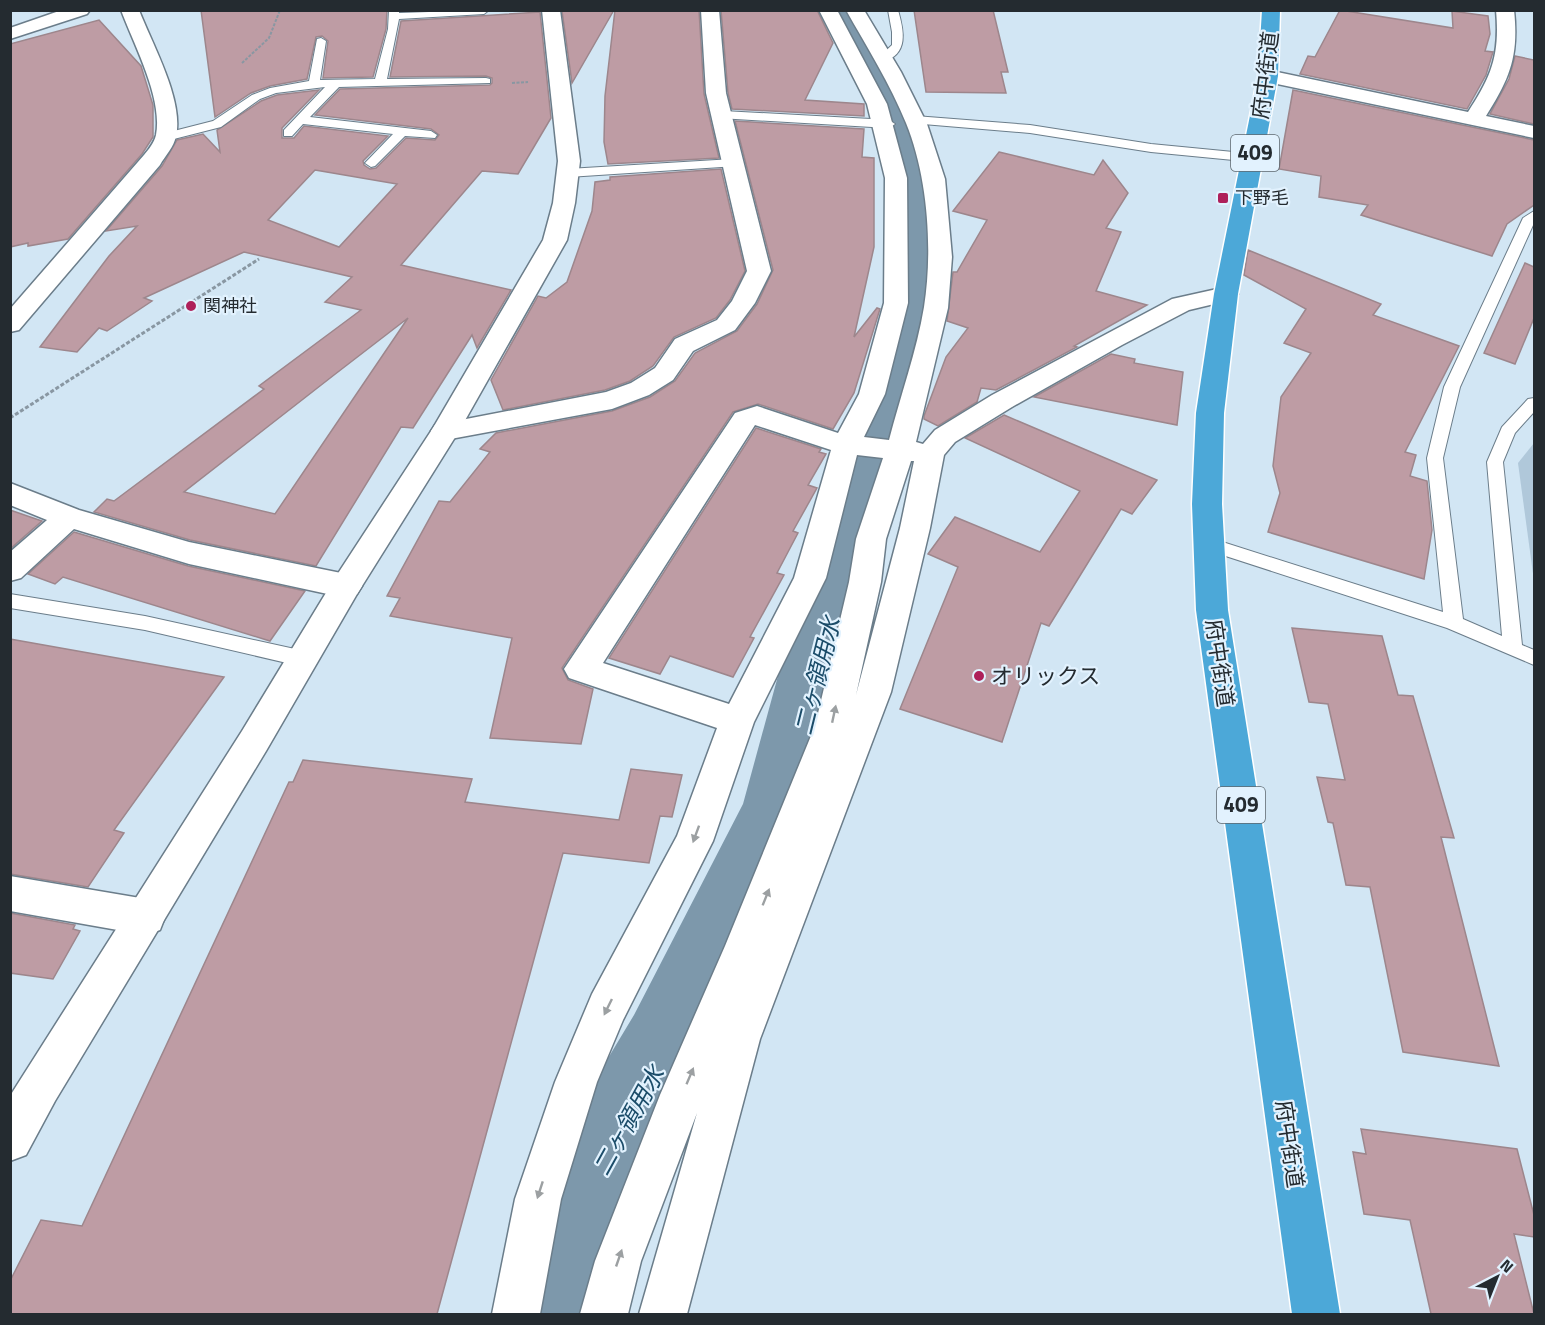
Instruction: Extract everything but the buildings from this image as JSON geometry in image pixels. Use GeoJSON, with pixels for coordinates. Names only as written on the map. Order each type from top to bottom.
{"type":"FeatureCollection","features":[{"type":"Feature","properties":{"kind":"highway","name":"府中街道"},"geometry":{"type":"LineString","coordinates":[[1271,10],[1268,76],[1226,294],[1210,413],[1207,504],[1212,610],[1316,1314]]}},
{"type":"Feature","properties":{"kind":"street"},"geometry":{"type":"LineString","coordinates":[[10,325],[152,160],[166,136],[167,123],[163,99],[130,10]]}},
{"type":"Feature","properties":{"kind":"street"},"geometry":{"type":"LineString","coordinates":[[10,1139],[40,1086],[304,659],[346,586],[445,431],[555,240],[564,203],[569,161],[551,10]]}},
{"type":"Feature","properties":{"kind":"street"},"geometry":{"type":"LineString","coordinates":[[445,431],[612,400],[640,389],[664,374],[684,345],[726,325],[744,303],[759,271],[716,93],[710,10]]}},
{"type":"Feature","properties":{"kind":"street"},"geometry":{"type":"LineString","coordinates":[[516,1314],[538,1199],[576,1083],[606,1008],[694,841],[737,721],[810,578],[872,394],[896,303],[896,178],[886,124],[828,10]]}},
{"type":"Feature","properties":{"kind":"street"},"geometry":{"type":"LineString","coordinates":[[604,1314],[618,1260],[669,1128],[745,947],[832,726],[865,582],[871,539],[908,451],[936,308],[940,257],[934,179],[914,123],[884,59],[855,10]]}},
{"type":"Feature","properties":{"kind":"street"},"geometry":{"type":"LineString","coordinates":[[1474,119],[1499,80],[1506,57],[1509,39],[1505,10]]}},
{"type":"Feature","properties":{"kind":"street"},"geometry":{"type":"LineString","coordinates":[[10,34],[69,12]]}},
{"type":"Feature","properties":{"kind":"street"},"geometry":{"type":"LineString","coordinates":[[1268,76],[1534,132]]}},
{"type":"Feature","properties":{"kind":"street"},"geometry":{"type":"LineString","coordinates":[[886,124],[914,123]]}},
{"type":"Feature","properties":{"kind":"street"},"geometry":{"type":"LineString","coordinates":[[737,721],[581,669],[745,419],[757,415],[854,445],[908,451],[945,436],[993,406],[1181,304],[1226,294]]}},
{"type":"Feature","properties":{"kind":"street"},"geometry":{"type":"LineString","coordinates":[[663,1314],[739,1039],[874,692],[915,528],[908,451]]}},
{"type":"Feature","properties":{"kind":"street"},"geometry":{"type":"LineString","coordinates":[[10,493],[69,517],[189,553],[346,586]]}},
{"type":"Feature","properties":{"kind":"street"},"geometry":{"type":"LineString","coordinates":[[10,570],[69,517]]}},
{"type":"Feature","properties":{"kind":"street"},"geometry":{"type":"LineString","coordinates":[[10,893],[146,917]]}},
{"type":"Feature","properties":{"kind":"lane"},"geometry":{"type":"LineString","coordinates":[[884,59],[894,55],[899,46],[893,10]]}},
{"type":"Feature","properties":{"kind":"lane"},"geometry":{"type":"LineString","coordinates":[[380,84],[394,13],[484,11]]}},
{"type":"Feature","properties":{"kind":"lane"},"geometry":{"type":"LineString","coordinates":[[314,84],[321,40]]}},
{"type":"Feature","properties":{"kind":"lane"},"geometry":{"type":"LineString","coordinates":[[166,136],[218,124],[256,97],[274,90],[314,84],[486,81]]}},
{"type":"Feature","properties":{"kind":"lane"},"geometry":{"type":"LineString","coordinates":[[288,133],[335,84]]}},
{"type":"Feature","properties":{"kind":"lane"},"geometry":{"type":"LineString","coordinates":[[723,115],[886,124]]}},
{"type":"Feature","properties":{"kind":"lane"},"geometry":{"type":"LineString","coordinates":[[301,120],[431,135]]}},
{"type":"Feature","properties":{"kind":"lane"},"geometry":{"type":"LineString","coordinates":[[914,123],[1030,129],[1151,147],[1254,158]]}},
{"type":"Feature","properties":{"kind":"lane"},"geometry":{"type":"LineString","coordinates":[[370,163],[402,132]]}},
{"type":"Feature","properties":{"kind":"lane"},"geometry":{"type":"LineString","coordinates":[[568,173],[733,163]]}},
{"type":"Feature","properties":{"kind":"lane"},"geometry":{"type":"LineString","coordinates":[[1454,622],[1435,458],[1452,387],[1530,218],[1534,215]]}},
{"type":"Feature","properties":{"kind":"lane"},"geometry":{"type":"LineString","coordinates":[[1514,649],[1495,462],[1508,431],[1534,403]]}},
{"type":"Feature","properties":{"kind":"lane"},"geometry":{"type":"LineString","coordinates":[[1210,544],[1454,622],[1534,658]]}},
{"type":"Feature","properties":{"kind":"lane"},"geometry":{"type":"LineString","coordinates":[[10,600],[145,623],[304,659]]}},
{"type":"Feature","properties":{"kind":"path"},"geometry":{"type":"LineString","coordinates":[[242,63],[268,38],[280,10]]}},
{"type":"Feature","properties":{"kind":"path"},"geometry":{"type":"LineString","coordinates":[[486,81],[490,85],[559,79]]}},
{"type":"Feature","properties":{"kind":"path"},"geometry":{"type":"LineString","coordinates":[[10,418],[260,259]]}},
{"type":"Feature","properties":{"kind":"shaded area"},"geometry":{"type":"Polygon","coordinates":[[[1534,443],[1534,581],[1518,463],[1534,443]]]}},
{"type":"Feature","properties":{"kind":"waterway","name":"二ヶ領用水"},"geometry":{"type":"LineString","coordinates":[[553,1314],[595,1181],[669,1050],[785,808],[847,555],[918,293],[916,178],[903,131],[882,86],[841,10]]}},
{"type":"Feature","properties":{"kind":"place","name":"下野毛"},"geometry":{"type":"Point","coordinates":[1223,198]}},
{"type":"Feature","properties":{"kind":"place","name":"関神社"},"geometry":{"type":"Point","coordinates":[191,306]}},
{"type":"Feature","properties":{"kind":"place","name":"オリックス"},"geometry":{"type":"Point","coordinates":[979,676]}}]}
